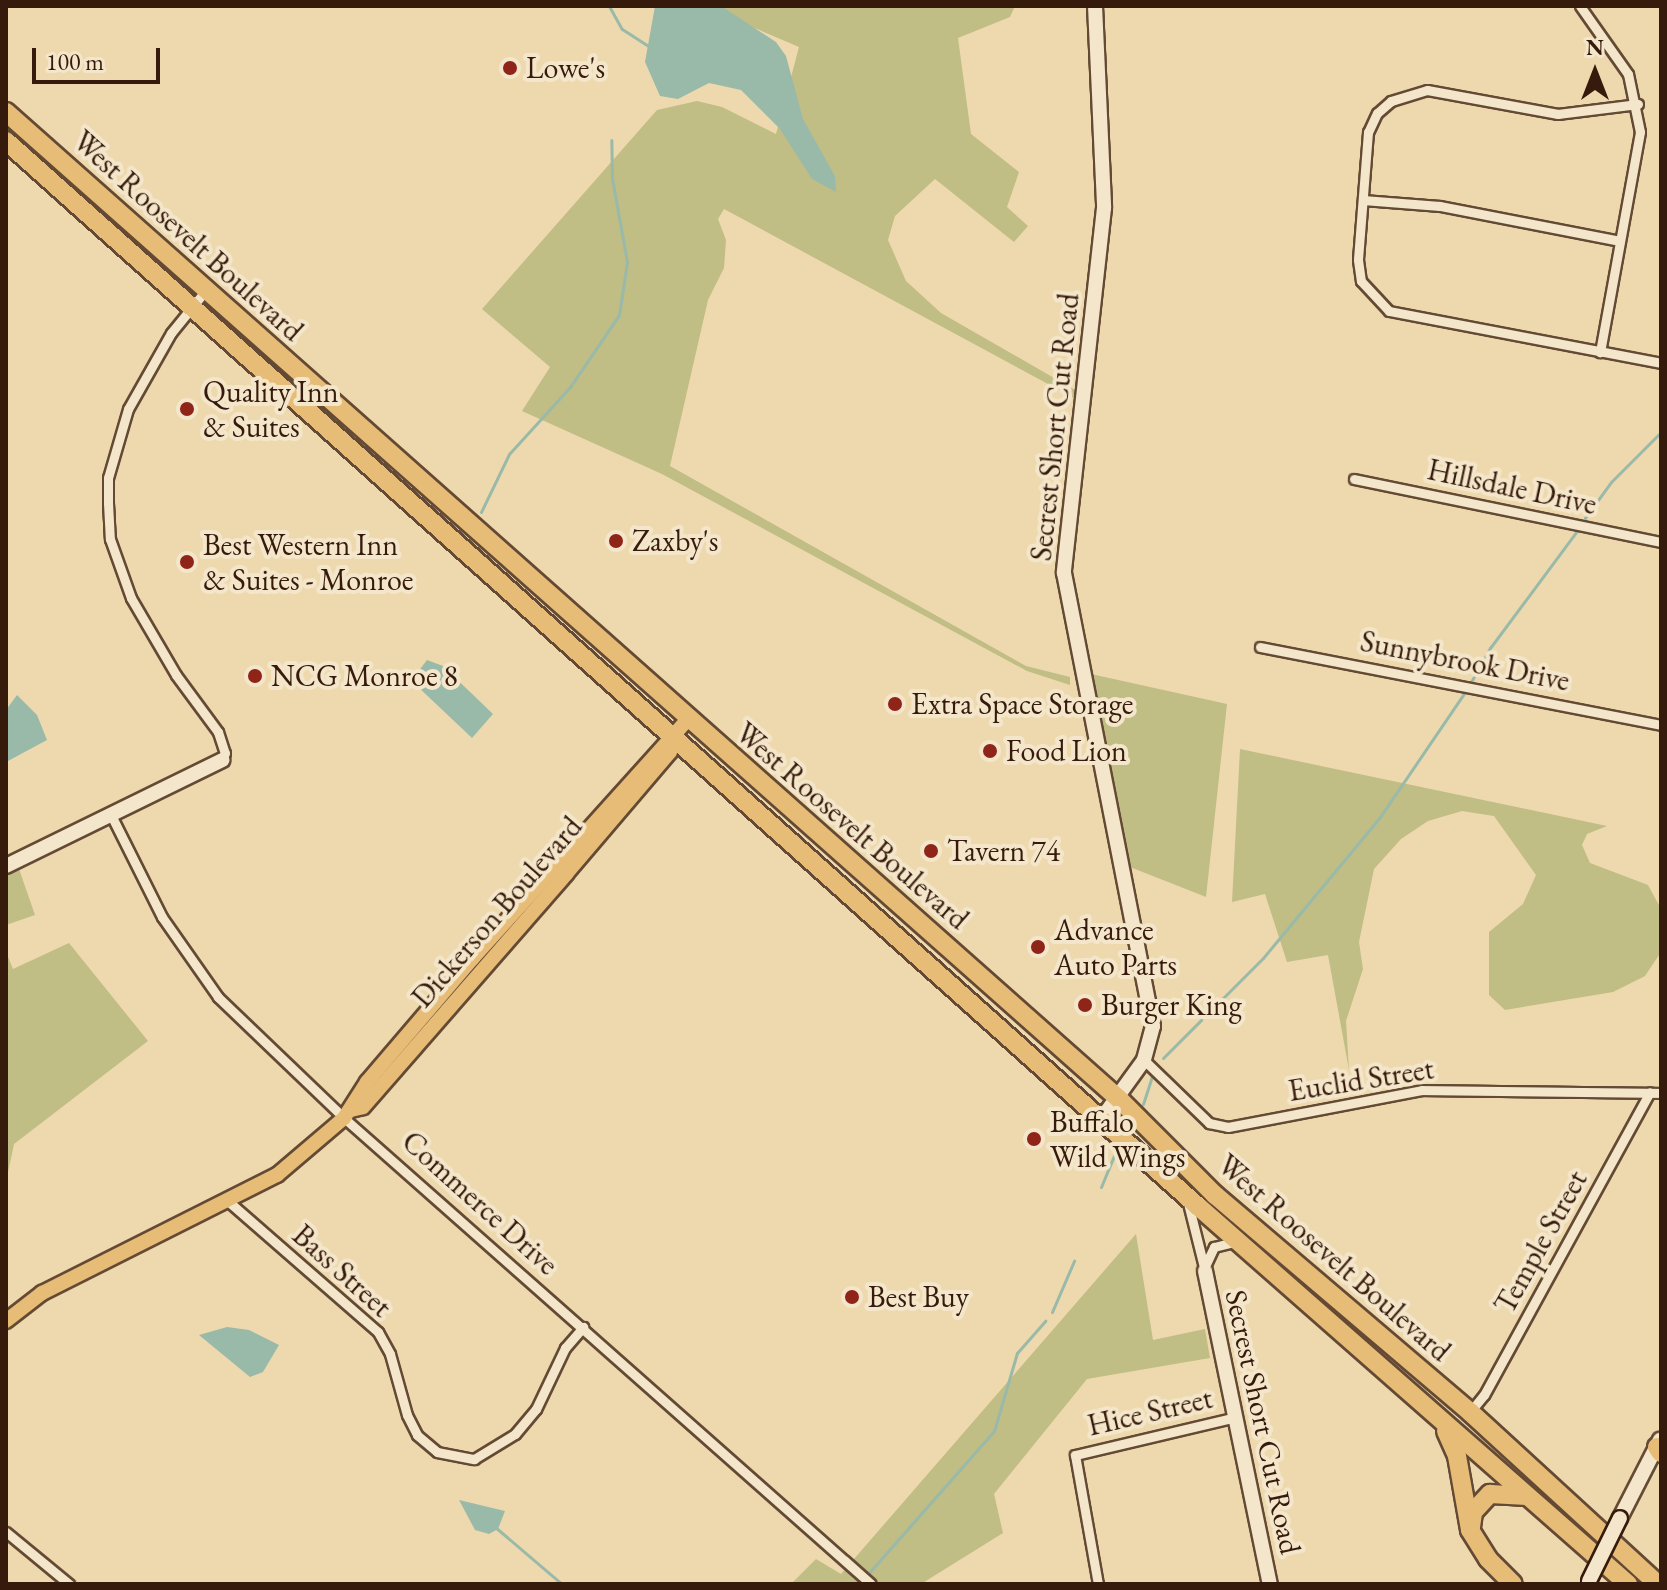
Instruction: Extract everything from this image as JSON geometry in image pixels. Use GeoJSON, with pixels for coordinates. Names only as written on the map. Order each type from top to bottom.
{"type":"FeatureCollection","features":[{"type":"Feature","properties":{"kind":"highway","name":"West Roosevelt Boulevard"},"geometry":{"type":"LineString","coordinates":[[6,112],[1119,1099],[1215,1195],[1470,1412],[1658,1584]]}},
{"type":"Feature","properties":{"kind":"highway","name":"West Roosevelt Boulevard"},"geometry":{"type":"LineString","coordinates":[[6,141],[1238,1242],[1628,1584]]}},
{"type":"Feature","properties":{"kind":"highway"},"geometry":{"type":"LineString","coordinates":[[360,457],[366,450],[376,453],[464,518]]}},
{"type":"Feature","properties":{"kind":"highway"},"geometry":{"type":"LineString","coordinates":[[1439,1419],[1457,1456],[1471,1521],[1488,1559],[1513,1584]]}},
{"type":"Feature","properties":{"kind":"highway"},"geometry":{"type":"LineString","coordinates":[[1471,1521],[1490,1494],[1527,1496]]}},
{"type":"Feature","properties":{"kind":"main road","name":"Secrest Short Cut Road"},"geometry":{"type":"LineString","coordinates":[[1095,6],[1104,208],[1064,573],[1072,630],[1146,972],[1153,1026],[1144,1060],[1119,1099],[1102,1118]]}},
{"type":"Feature","properties":{"kind":"main road","name":"Dickerson Boulevard"},"geometry":{"type":"LineString","coordinates":[[348,1114],[367,1082],[689,718]]}},
{"type":"Feature","properties":{"kind":"main road","name":"Dickerson Boulevard"},"geometry":{"type":"LineString","coordinates":[[6,1321],[42,1293],[229,1202],[277,1175],[348,1114],[363,1107],[670,752],[673,738]]}},
{"type":"Feature","properties":{"kind":"main road"},"geometry":{"type":"LineString","coordinates":[[6,866],[222,760]]}},
{"type":"Feature","properties":{"kind":"main road"},"geometry":{"type":"LineString","coordinates":[[522,923],[550,876]]}},
{"type":"Feature","properties":{"kind":"main road","name":"Secrest Short Cut Road"},"geometry":{"type":"LineString","coordinates":[[1205,1271],[1270,1584]]}},
{"type":"Feature","properties":{"kind":"main road"},"geometry":{"type":"LineString","coordinates":[[1588,1582],[1660,1446]]}},
{"type":"Feature","properties":{"kind":"street"},"geometry":{"type":"LineString","coordinates":[[1580,6],[1628,74],[1638,104],[1640,132],[1600,352]]}},
{"type":"Feature","properties":{"kind":"street"},"geometry":{"type":"LineString","coordinates":[[1638,104],[1558,114],[1427,90],[1408,92],[1377,113],[1368,132],[1361,281],[1389,311],[1661,363]]}},
{"type":"Feature","properties":{"kind":"street"},"geometry":{"type":"LineString","coordinates":[[1363,200],[1440,206],[1620,241]]}},
{"type":"Feature","properties":{"kind":"street"},"geometry":{"type":"LineString","coordinates":[[206,290],[191,304],[122,422],[108,503],[110,539],[131,598],[218,732],[224,745],[222,760]]}},
{"type":"Feature","properties":{"kind":"street","name":"Hillsdale Drive"},"geometry":{"type":"LineString","coordinates":[[1354,479],[1661,542]]}},
{"type":"Feature","properties":{"kind":"street","name":"Sunnybrook Drive"},"geometry":{"type":"LineString","coordinates":[[1260,647],[1661,725]]}},
{"type":"Feature","properties":{"kind":"street","name":"Commerce Drive"},"geometry":{"type":"LineString","coordinates":[[111,815],[193,965],[218,997],[871,1584]]}},
{"type":"Feature","properties":{"kind":"street","name":"Euclid Street"},"geometry":{"type":"LineString","coordinates":[[1144,1060],[1209,1123],[1228,1127],[1422,1090],[1661,1093]]}},
{"type":"Feature","properties":{"kind":"street","name":"Temple Street"},"geometry":{"type":"LineString","coordinates":[[1470,1412],[1484,1395],[1650,1092]]}},
{"type":"Feature","properties":{"kind":"street","name":"Secrest Short Cut Road"},"geometry":{"type":"LineString","coordinates":[[1184,1192],[1205,1271]]}},
{"type":"Feature","properties":{"kind":"street","name":"Bass Street"},"geometry":{"type":"LineString","coordinates":[[229,1202],[378,1332],[390,1354],[407,1415],[417,1435],[437,1452],[474,1459],[515,1434],[536,1409],[565,1348],[583,1327]]}},
{"type":"Feature","properties":{"kind":"street","name":"Secrest Short Cut Road"},"geometry":{"type":"LineString","coordinates":[[1205,1271],[1214,1247],[1238,1242]]}},
{"type":"Feature","properties":{"kind":"street","name":"Hice Street"},"geometry":{"type":"LineString","coordinates":[[1098,1584],[1075,1455],[1236,1417]]}},
{"type":"Feature","properties":{"kind":"street"},"geometry":{"type":"LineString","coordinates":[[6,1532],[69,1584]]}},
{"type":"Feature","properties":{"kind":"shaded area"},"geometry":{"type":"Polygon","coordinates":[[[655,6],[721,6],[776,42],[786,56],[803,119],[835,176],[836,192],[812,179],[780,129],[741,90],[709,83],[678,99],[660,96],[645,62],[655,6]]]}},
{"type":"Feature","properties":{"kind":"shaded area"},"geometry":{"type":"Polygon","coordinates":[[[703,6],[1015,6],[1010,17],[958,38],[971,134],[1019,172],[1007,207],[1028,226],[1014,242],[935,179],[895,216],[888,240],[906,281],[941,313],[1075,390],[1074,398],[724,209],[718,219],[726,240],[724,268],[708,300],[670,466],[1026,666],[1070,677],[1070,685],[1027,671],[662,474],[522,411],[550,367],[482,309],[657,110],[697,101],[722,107],[776,134],[799,47],[703,6]]]}},
{"type":"Feature","properties":{"kind":"shaded area"},"geometry":{"type":"Polygon","coordinates":[[[427,660],[443,666],[493,714],[472,738],[417,686],[417,673],[427,660]]]}},
{"type":"Feature","properties":{"kind":"shaded area"},"geometry":{"type":"Polygon","coordinates":[[[1091,674],[1227,704],[1206,897],[1130,867],[1091,674]]]}},
{"type":"Feature","properties":{"kind":"shaded area"},"geometry":{"type":"Polygon","coordinates":[[[17,695],[37,715],[47,740],[8,761],[6,710],[17,695]]]}},
{"type":"Feature","properties":{"kind":"shaded area"},"geometry":{"type":"Polygon","coordinates":[[[1240,749],[1607,826],[1587,834],[1582,845],[1590,863],[1648,885],[1660,907],[1661,952],[1645,976],[1613,992],[1505,1010],[1489,995],[1489,932],[1523,904],[1536,875],[1494,816],[1462,811],[1428,821],[1401,839],[1374,869],[1359,942],[1363,969],[1346,1021],[1349,1070],[1328,955],[1287,962],[1265,894],[1232,902],[1240,749]]]}},
{"type":"Feature","properties":{"kind":"shaded area"},"geometry":{"type":"Polygon","coordinates":[[[19,869],[35,915],[6,925],[6,876],[19,869]]]}},
{"type":"Feature","properties":{"kind":"shaded area"},"geometry":{"type":"Polygon","coordinates":[[[69,943],[148,1041],[14,1144],[6,1182],[6,952],[13,969],[69,943]]]}},
{"type":"Feature","properties":{"kind":"shaded area"},"geometry":{"type":"Polygon","coordinates":[[[1136,1234],[1153,1340],[1205,1329],[1210,1358],[1087,1379],[994,1494],[1003,1533],[921,1584],[791,1584],[816,1559],[841,1574],[1136,1234]]]}},
{"type":"Feature","properties":{"kind":"shaded area"},"geometry":{"type":"Polygon","coordinates":[[[227,1327],[249,1330],[279,1345],[263,1372],[250,1377],[199,1335],[227,1327]]]}},
{"type":"Feature","properties":{"kind":"shaded area"},"geometry":{"type":"Polygon","coordinates":[[[459,1500],[505,1511],[498,1529],[489,1534],[475,1530],[459,1500]]]}},
{"type":"Feature","properties":{"kind":"waterway"},"geometry":{"type":"LineString","coordinates":[[609,6],[622,29],[647,45]]}},
{"type":"Feature","properties":{"kind":"waterway"},"geometry":{"type":"LineString","coordinates":[[481,512],[509,454],[570,387],[619,315],[627,262],[612,179],[611,140]]}},
{"type":"Feature","properties":{"kind":"waterway"},"geometry":{"type":"LineString","coordinates":[[1585,518],[1611,482],[1661,432]]}},
{"type":"Feature","properties":{"kind":"waterway"},"geometry":{"type":"LineString","coordinates":[[1471,682],[1490,648],[1579,528]]}},
{"type":"Feature","properties":{"kind":"waterway"},"geometry":{"type":"LineString","coordinates":[[1209,1012],[1263,958],[1380,817],[1467,689]]}},
{"type":"Feature","properties":{"kind":"waterway"},"geometry":{"type":"LineString","coordinates":[[1163,1058],[1201,1020]]}},
{"type":"Feature","properties":{"kind":"waterway"},"geometry":{"type":"LineString","coordinates":[[1143,1104],[1152,1077]]}},
{"type":"Feature","properties":{"kind":"waterway"},"geometry":{"type":"LineString","coordinates":[[1101,1187],[1118,1146]]}},
{"type":"Feature","properties":{"kind":"waterway"},"geometry":{"type":"LineString","coordinates":[[1052,1312],[1074,1261]]}},
{"type":"Feature","properties":{"kind":"waterway"},"geometry":{"type":"LineString","coordinates":[[867,1575],[994,1431],[1017,1353],[1045,1321]]}},
{"type":"Feature","properties":{"kind":"waterway"},"geometry":{"type":"LineString","coordinates":[[495,1527],[562,1584]]}},
{"type":"Feature","properties":{"kind":"place","name":"Lowe's"},"geometry":{"type":"Point","coordinates":[510,68]}},
{"type":"Feature","properties":{"kind":"place","name":"Quality Inn & Suites"},"geometry":{"type":"Point","coordinates":[187,409]}},
{"type":"Feature","properties":{"kind":"place","name":"Zaxby's"},"geometry":{"type":"Point","coordinates":[616,541]}},
{"type":"Feature","properties":{"kind":"place","name":"Best Western Inn & Suites - Monroe"},"geometry":{"type":"Point","coordinates":[187,562]}},
{"type":"Feature","properties":{"kind":"place","name":"NCG Monroe 8"},"geometry":{"type":"Point","coordinates":[255,676]}},
{"type":"Feature","properties":{"kind":"place","name":"Extra Space Storage"},"geometry":{"type":"Point","coordinates":[895,704]}},
{"type":"Feature","properties":{"kind":"place","name":"Food Lion"},"geometry":{"type":"Point","coordinates":[990,751]}},
{"type":"Feature","properties":{"kind":"place","name":"Tavern 74"},"geometry":{"type":"Point","coordinates":[931,851]}},
{"type":"Feature","properties":{"kind":"place","name":"Advance Auto Parts"},"geometry":{"type":"Point","coordinates":[1038,947]}},
{"type":"Feature","properties":{"kind":"place","name":"Burger King"},"geometry":{"type":"Point","coordinates":[1085,1005]}},
{"type":"Feature","properties":{"kind":"place","name":"Buffalo Wild Wings"},"geometry":{"type":"Point","coordinates":[1034,1139]}},
{"type":"Feature","properties":{"kind":"place","name":"Best Buy"},"geometry":{"type":"Point","coordinates":[852,1297]}}]}
